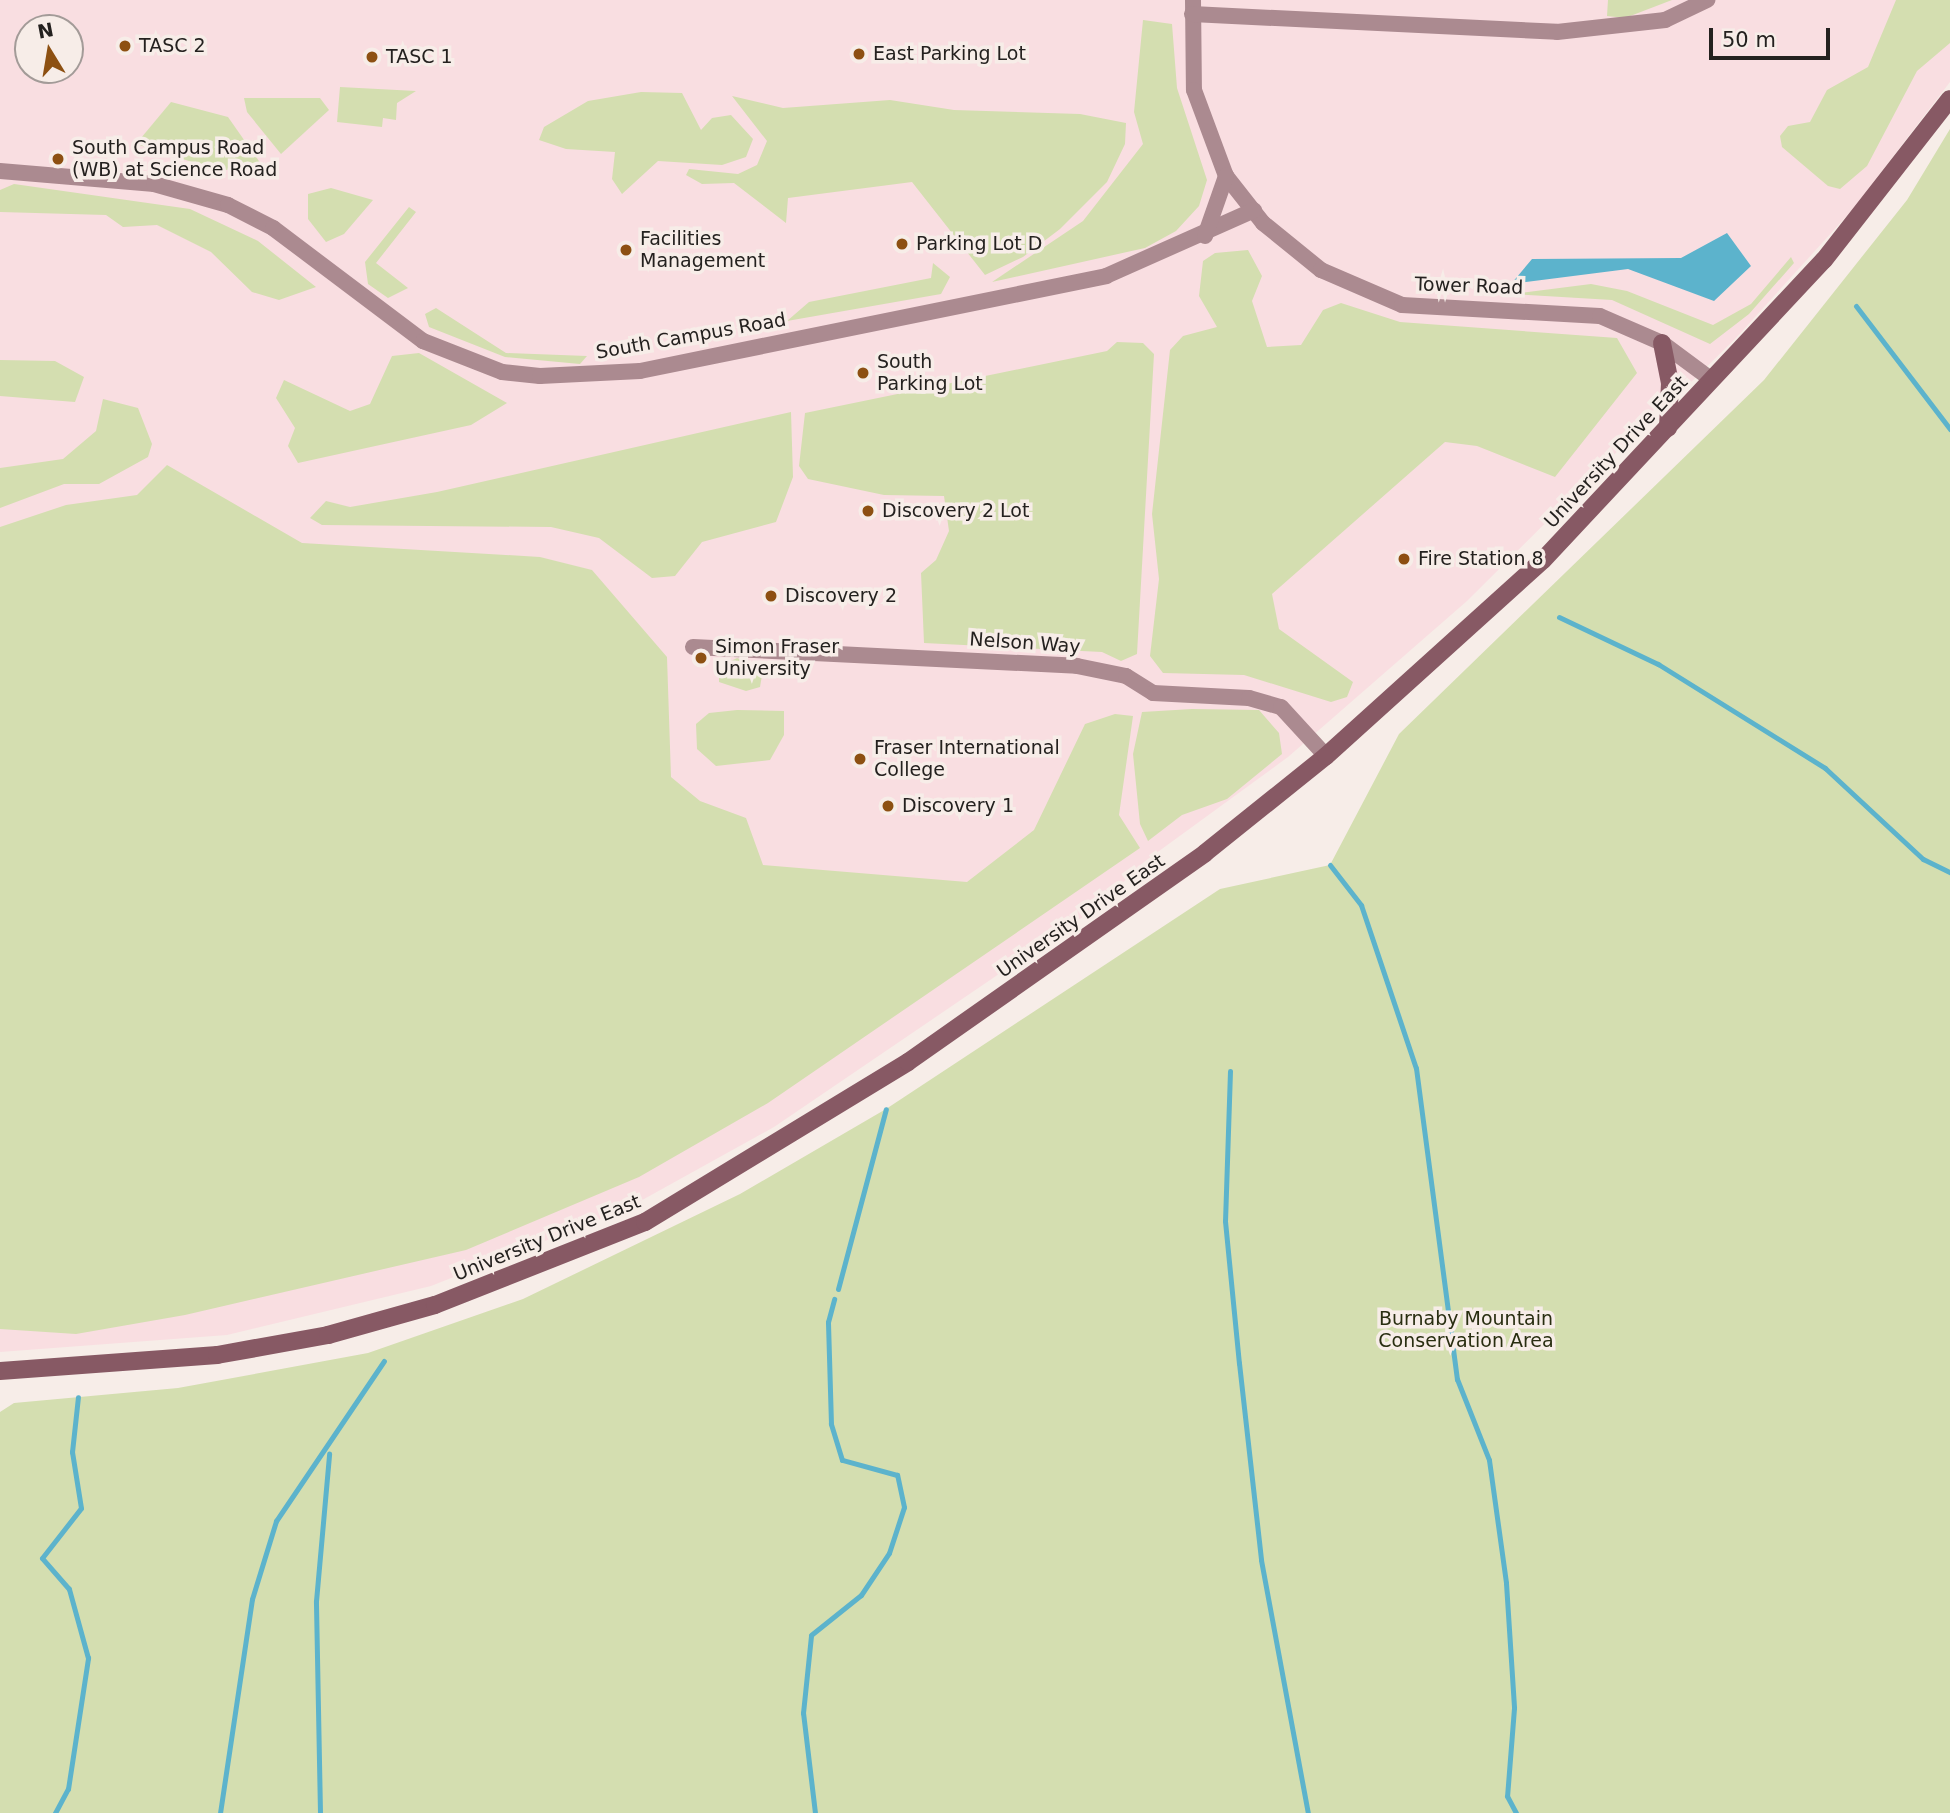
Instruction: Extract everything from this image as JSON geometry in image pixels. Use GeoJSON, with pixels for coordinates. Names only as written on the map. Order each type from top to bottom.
{"type":"FeatureCollection","features":[{"type":"Feature","properties":{"kind":"street"},"geometry":{"type":"LineString","coordinates":[[1193,7],[1557,32],[1665,20],[1707,0]]}},
{"type":"Feature","properties":{"kind":"street","name":"Tower Road"},"geometry":{"type":"LineString","coordinates":[[1193,7],[1194,90],[1226,176],[1254,210],[1321,270],[1402,305],[1571,311],[1625,325],[1662,343],[1712,380]]}},
{"type":"Feature","properties":{"kind":"street","name":"University Drive East"},"geometry":{"type":"LineString","coordinates":[[0,1371],[155,1362],[328,1335],[509,1279],[645,1222],[908,1062],[1134,907],[1326,756],[1543,561],[1824,260],[1950,99]]}},
{"type":"Feature","properties":{"kind":"street","name":"South Campus Road"},"geometry":{"type":"LineString","coordinates":[[0,171],[154,184],[228,205],[272,229],[423,341],[502,372],[540,376],[640,371],[1093,279],[1205,236],[1254,210]]}},
{"type":"Feature","properties":{"kind":"street"},"geometry":{"type":"LineString","coordinates":[[1205,236],[1226,176]]}},
{"type":"Feature","properties":{"kind":"street"},"geometry":{"type":"LineString","coordinates":[[1662,343],[1670,383],[1668,428]]}},
{"type":"Feature","properties":{"kind":"street","name":"Nelson Way"},"geometry":{"type":"LineString","coordinates":[[693,647],[1077,666],[1126,676],[1153,693],[1272,704],[1296,718],[1326,756]]}},
{"type":"Feature","properties":{"kind":"shaded area","name":"Simon Fraser University"},"geometry":{"type":"Polygon","coordinates":[[[0,0],[1950,0],[1950,82],[1852,210],[1735,339],[1681,392],[1663,395],[1645,424],[1467,601],[1288,757],[1144,862],[1099,906],[774,1127],[626,1209],[431,1286],[227,1335],[0,1352],[0,0]]]}},
{"type":"Feature","properties":{"kind":"green space"},"geometry":{"type":"Polygon","coordinates":[[[1608,0],[1672,0],[1625,18],[1607,16],[1608,0]]]}},
{"type":"Feature","properties":{"kind":"green space"},"geometry":{"type":"Polygon","coordinates":[[[1896,0],[1950,0],[1950,43],[1917,71],[1867,166],[1840,189],[1828,186],[1782,147],[1780,136],[1788,126],[1810,122],[1827,90],[1868,67],[1896,0]]]}},
{"type":"Feature","properties":{"kind":"green space"},"geometry":{"type":"Polygon","coordinates":[[[1143,20],[1172,24],[1177,88],[1207,180],[1199,206],[1176,231],[1145,248],[992,282],[1083,221],[1143,144],[1134,112],[1143,20]]]}},
{"type":"Feature","properties":{"kind":"green space"},"geometry":{"type":"Polygon","coordinates":[[[340,87],[416,91],[397,103],[396,120],[383,118],[382,127],[337,122],[340,87]]]}},
{"type":"Feature","properties":{"kind":"green space"},"geometry":{"type":"Polygon","coordinates":[[[641,92],[682,93],[701,130],[712,118],[731,115],[753,139],[746,157],[722,165],[658,161],[622,194],[612,179],[615,152],[566,149],[539,140],[544,127],[588,101],[641,92]]]}},
{"type":"Feature","properties":{"kind":"green space"},"geometry":{"type":"Polygon","coordinates":[[[732,96],[783,108],[890,100],[954,110],[1080,114],[1126,123],[1125,144],[1107,182],[1060,229],[1023,257],[985,275],[912,182],[788,198],[786,223],[734,183],[702,184],[686,175],[689,169],[738,174],[757,165],[767,141],[732,96]]]}},
{"type":"Feature","properties":{"kind":"green space"},"geometry":{"type":"Polygon","coordinates":[[[244,98],[320,98],[329,110],[281,154],[247,112],[244,98]]]}},
{"type":"Feature","properties":{"kind":"green space"},"geometry":{"type":"Polygon","coordinates":[[[171,102],[228,117],[261,164],[220,171],[136,144],[171,102]]]}},
{"type":"Feature","properties":{"kind":"green space","name":"Burnaby Mountain Conservation Area"},"geometry":{"type":"Polygon","coordinates":[[[1950,129],[1950,1813],[0,1813],[0,1412],[14,1403],[178,1388],[368,1353],[523,1299],[740,1194],[886,1109],[1220,889],[1330,865],[1399,734],[1764,380],[1907,200],[1950,129]]]}},
{"type":"Feature","properties":{"kind":"green space"},"geometry":{"type":"Polygon","coordinates":[[[14,184],[190,209],[258,241],[316,287],[279,300],[252,292],[211,252],[157,225],[123,227],[106,215],[0,212],[0,190],[14,184]]]}},
{"type":"Feature","properties":{"kind":"green space"},"geometry":{"type":"Polygon","coordinates":[[[331,188],[373,200],[344,234],[326,242],[308,219],[308,194],[331,188]]]}},
{"type":"Feature","properties":{"kind":"green space"},"geometry":{"type":"Polygon","coordinates":[[[409,207],[416,212],[376,263],[408,288],[388,298],[368,284],[365,262],[409,207]]]}},
{"type":"Feature","properties":{"kind":"green space"},"geometry":{"type":"Polygon","coordinates":[[[1248,250],[1262,276],[1252,301],[1267,347],[1301,345],[1323,310],[1341,303],[1400,322],[1617,338],[1637,373],[1555,477],[1477,446],[1445,442],[1272,594],[1279,629],[1353,682],[1347,697],[1331,702],[1244,675],[1163,673],[1150,656],[1159,579],[1152,514],[1170,350],[1183,336],[1217,327],[1199,296],[1203,261],[1215,253],[1248,250]]]}},
{"type":"Feature","properties":{"kind":"green space"},"geometry":{"type":"Polygon","coordinates":[[[1791,257],[1794,263],[1749,314],[1710,344],[1612,300],[1512,294],[1591,284],[1627,291],[1713,325],[1751,304],[1791,257]]]}},
{"type":"Feature","properties":{"kind":"green space"},"geometry":{"type":"Polygon","coordinates":[[[933,263],[950,277],[941,294],[787,321],[809,302],[931,278],[933,263]]]}},
{"type":"Feature","properties":{"kind":"green space"},"geometry":{"type":"Polygon","coordinates":[[[436,308],[506,353],[587,356],[580,364],[505,357],[429,327],[425,314],[436,308]]]}},
{"type":"Feature","properties":{"kind":"green space"},"geometry":{"type":"Polygon","coordinates":[[[1117,342],[1143,343],[1154,354],[1137,654],[1121,661],[1102,652],[924,643],[921,573],[936,560],[949,531],[944,496],[884,495],[808,479],[799,466],[805,413],[1107,351],[1117,342]]]}},
{"type":"Feature","properties":{"kind":"green space"},"geometry":{"type":"Polygon","coordinates":[[[419,353],[507,403],[471,425],[298,463],[288,446],[295,428],[276,398],[284,380],[350,411],[370,404],[392,356],[419,353]]]}},
{"type":"Feature","properties":{"kind":"green space"},"geometry":{"type":"Polygon","coordinates":[[[0,360],[55,361],[84,377],[75,402],[0,396],[0,360]]]}},
{"type":"Feature","properties":{"kind":"green space"},"geometry":{"type":"Polygon","coordinates":[[[103,399],[138,408],[152,444],[148,457],[99,484],[64,484],[0,508],[0,468],[63,459],[96,431],[103,399]]]}},
{"type":"Feature","properties":{"kind":"green space"},"geometry":{"type":"Polygon","coordinates":[[[791,412],[793,477],[776,522],[702,542],[675,576],[652,578],[599,538],[551,527],[322,525],[310,518],[326,501],[350,507],[437,492],[791,412]]]}},
{"type":"Feature","properties":{"kind":"green space"},"geometry":{"type":"Polygon","coordinates":[[[167,465],[302,543],[540,557],[592,570],[667,657],[671,777],[700,801],[746,818],[763,865],[967,882],[1034,830],[1085,724],[1115,714],[1133,716],[1119,815],[1140,848],[768,1103],[639,1177],[466,1250],[185,1315],[76,1334],[0,1329],[0,527],[66,505],[137,495],[167,465]]]}},
{"type":"Feature","properties":{"kind":"green space"},"geometry":{"type":"Polygon","coordinates":[[[737,658],[754,664],[762,675],[760,687],[746,691],[719,682],[719,667],[737,658]]]}},
{"type":"Feature","properties":{"kind":"green space"},"geometry":{"type":"Polygon","coordinates":[[[1192,709],[1259,710],[1279,733],[1282,754],[1227,799],[1182,815],[1148,841],[1140,824],[1133,754],[1142,712],[1192,709]]]}},
{"type":"Feature","properties":{"kind":"green space"},"geometry":{"type":"Polygon","coordinates":[[[737,710],[784,711],[784,735],[770,760],[716,766],[697,749],[696,724],[709,713],[737,710]]]}},
{"type":"Feature","properties":{"kind":"water"},"geometry":{"type":"Polygon","coordinates":[[[1727,233],[1751,266],[1714,301],[1628,269],[1511,284],[1532,259],[1681,258],[1727,233]]]}},
{"type":"Feature","properties":{"kind":"waterway"},"geometry":{"type":"LineString","coordinates":[[1856,306],[1950,429]]}},
{"type":"Feature","properties":{"kind":"waterway"},"geometry":{"type":"LineString","coordinates":[[1559,617],[1658,664],[1825,768],[1923,859],[1950,872]]}},
{"type":"Feature","properties":{"kind":"waterway"},"geometry":{"type":"LineString","coordinates":[[1330,865],[1361,905],[1416,1068],[1457,1379],[1489,1460],[1506,1583],[1514,1708],[1507,1796],[1516,1813]]}},
{"type":"Feature","properties":{"kind":"waterway"},"geometry":{"type":"LineString","coordinates":[[1230,1071],[1225,1221],[1239,1363],[1261,1560],[1308,1813]]}},
{"type":"Feature","properties":{"kind":"waterway"},"geometry":{"type":"LineString","coordinates":[[838,1289],[886,1109]]}},
{"type":"Feature","properties":{"kind":"waterway"},"geometry":{"type":"LineString","coordinates":[[815,1813],[803,1713],[811,1635],[861,1595],[889,1553],[904,1507],[897,1475],[842,1460],[831,1424],[828,1322],[834,1299]]}},
{"type":"Feature","properties":{"kind":"waterway"},"geometry":{"type":"LineString","coordinates":[[220,1813],[252,1599],[276,1521],[384,1361]]}},
{"type":"Feature","properties":{"kind":"waterway"},"geometry":{"type":"LineString","coordinates":[[55,1813],[68,1789],[88,1658],[69,1589],[42,1558],[81,1508],[72,1452],[78,1397]]}},
{"type":"Feature","properties":{"kind":"waterway"},"geometry":{"type":"LineString","coordinates":[[320,1813],[316,1601],[329,1454]]}},
{"type":"Feature","properties":{"kind":"place","name":"TASC 2"},"geometry":{"type":"Point","coordinates":[125,46]}},
{"type":"Feature","properties":{"kind":"place","name":"East Parking Lot"},"geometry":{"type":"Point","coordinates":[859,54]}},
{"type":"Feature","properties":{"kind":"place","name":"TASC 1"},"geometry":{"type":"Point","coordinates":[372,57]}},
{"type":"Feature","properties":{"kind":"place","name":"South Campus Road (WB) at Science Road"},"geometry":{"type":"Point","coordinates":[58,159]}},
{"type":"Feature","properties":{"kind":"place","name":"Parking Lot D"},"geometry":{"type":"Point","coordinates":[902,244]}},
{"type":"Feature","properties":{"kind":"place","name":"Facilities Management"},"geometry":{"type":"Point","coordinates":[626,250]}},
{"type":"Feature","properties":{"kind":"place","name":"South Parking Lot"},"geometry":{"type":"Point","coordinates":[863,373]}},
{"type":"Feature","properties":{"kind":"place","name":"Discovery 2 Lot"},"geometry":{"type":"Point","coordinates":[868,511]}},
{"type":"Feature","properties":{"kind":"place","name":"Fire Station 8"},"geometry":{"type":"Point","coordinates":[1404,559]}},
{"type":"Feature","properties":{"kind":"place","name":"Discovery 2"},"geometry":{"type":"Point","coordinates":[771,596]}},
{"type":"Feature","properties":{"kind":"place","name":"Simon Fraser University"},"geometry":{"type":"Point","coordinates":[701,658]}},
{"type":"Feature","properties":{"kind":"place","name":"Fraser International College"},"geometry":{"type":"Point","coordinates":[860,759]}},
{"type":"Feature","properties":{"kind":"place","name":"Discovery 1"},"geometry":{"type":"Point","coordinates":[888,806]}}]}
